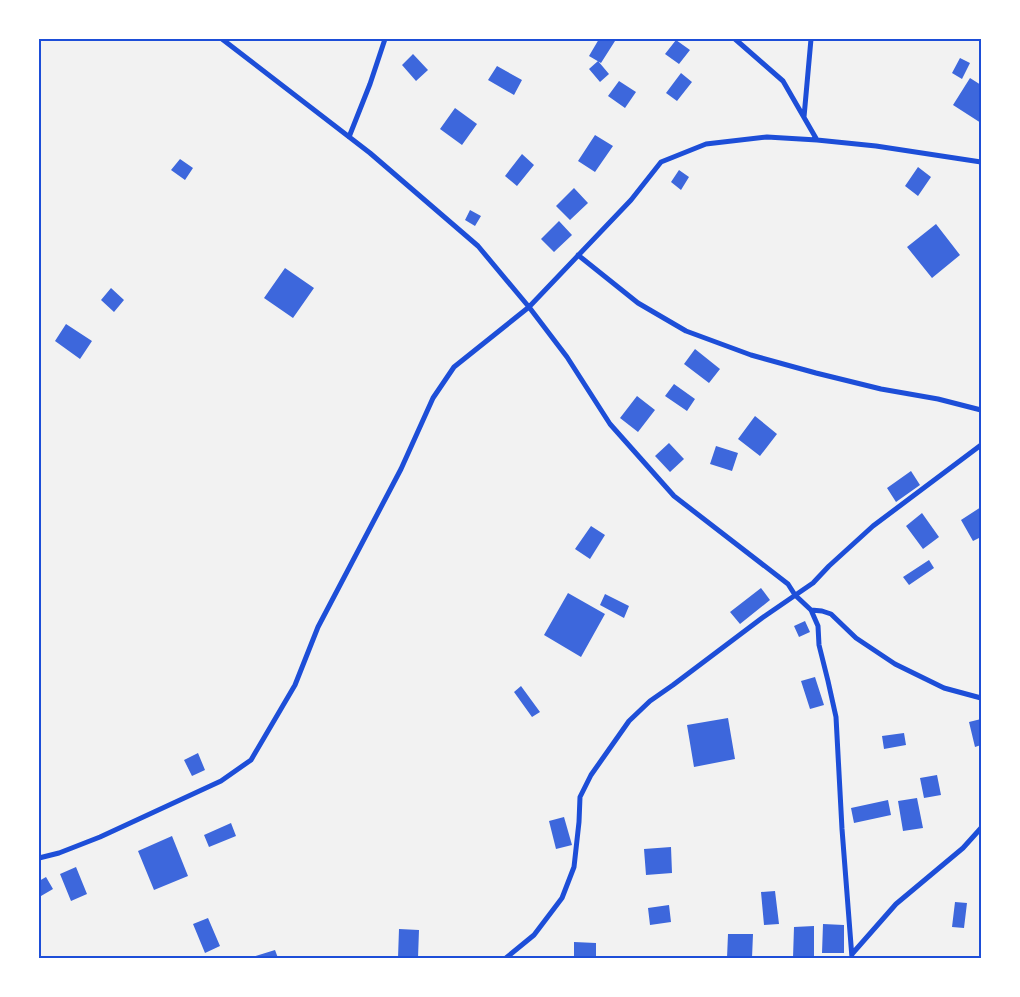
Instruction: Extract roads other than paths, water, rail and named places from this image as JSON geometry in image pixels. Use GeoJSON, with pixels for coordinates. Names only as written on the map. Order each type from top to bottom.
{"type":"FeatureCollection","features":[{"type":"Feature","properties":{"kind":"street"},"geometry":{"type":"LineString","coordinates":[[222,39],[370,153],[478,246],[529,307],[567,358],[610,424],[674,496],[788,584],[795,595],[811,610],[818,626],[819,645],[836,717],[852,956]]}},
{"type":"Feature","properties":{"kind":"street"},"geometry":{"type":"LineString","coordinates":[[349,137],[370,84],[384,39]]}},
{"type":"Feature","properties":{"kind":"street"},"geometry":{"type":"LineString","coordinates":[[734,39],[783,81],[817,140]]}},
{"type":"Feature","properties":{"kind":"street"},"geometry":{"type":"LineString","coordinates":[[804,117],[811,39]]}},
{"type":"Feature","properties":{"kind":"street"},"geometry":{"type":"LineString","coordinates":[[39,858],[59,853],[100,837],[221,781],[251,760],[295,685],[318,627],[401,469],[433,398],[454,367],[529,307],[631,200],[661,162],[706,144],[767,137],[876,146],[981,162]]}},
{"type":"Feature","properties":{"kind":"street"},"geometry":{"type":"LineString","coordinates":[[578,256],[638,303],[686,331],[751,355],[816,374],[881,389],[938,399],[981,410]]}},
{"type":"Feature","properties":{"kind":"street"},"geometry":{"type":"LineString","coordinates":[[506,958],[534,935],[562,898],[574,866],[580,796],[591,775],[629,721],[650,701],[762,618],[812,584],[873,526],[981,446]]}},
{"type":"Feature","properties":{"kind":"street"},"geometry":{"type":"LineString","coordinates":[[811,610],[831,614],[856,638],[895,664],[944,688],[981,698]]}},
{"type":"Feature","properties":{"kind":"street"},"geometry":{"type":"LineString","coordinates":[[852,956],[896,904],[963,848],[981,828]]}}]}
